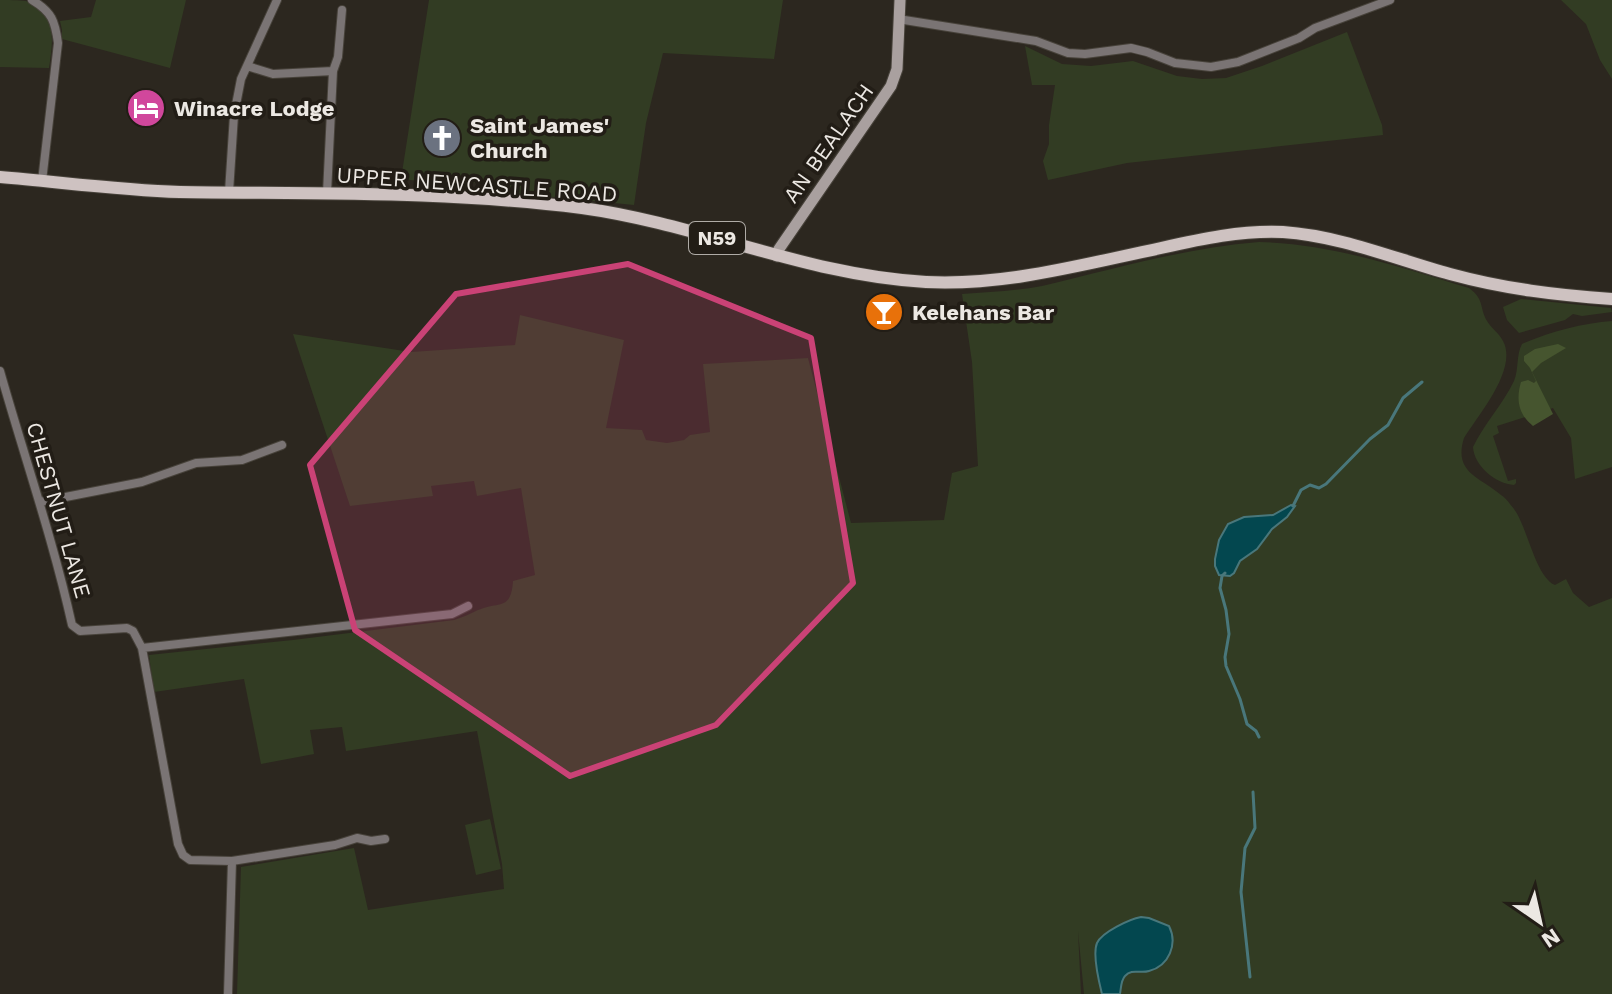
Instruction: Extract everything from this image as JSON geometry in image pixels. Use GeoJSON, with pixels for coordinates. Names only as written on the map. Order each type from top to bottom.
{"type":"FeatureCollection","features":[{"type":"Feature","properties":{"kind":"main road","name":"UPPER NEWCASTLE ROAD"},"geometry":{"type":"LineString","coordinates":[[0,177],[128,189],[453,198],[575,207],[671,225],[777,256],[924,282],[989,280],[1039,274],[1250,232],[1300,234],[1521,290],[1612,299]]}},
{"type":"Feature","properties":{"kind":"street"},"geometry":{"type":"LineString","coordinates":[[32,0],[51,16],[58,43],[42,181]]}},
{"type":"Feature","properties":{"kind":"street"},"geometry":{"type":"LineString","coordinates":[[229,192],[234,115],[241,79],[277,0]]}},
{"type":"Feature","properties":{"kind":"street","name":"AN BEALACH"},"geometry":{"type":"LineString","coordinates":[[777,256],[891,86],[897,69],[900,0]]}},
{"type":"Feature","properties":{"kind":"street"},"geometry":{"type":"LineString","coordinates":[[898,19],[1036,41],[1068,53],[1131,48],[1175,63],[1211,67],[1238,62],[1299,38],[1315,28],[1390,0]]}},
{"type":"Feature","properties":{"kind":"street"},"geometry":{"type":"LineString","coordinates":[[327,193],[333,71],[338,57],[342,10]]}},
{"type":"Feature","properties":{"kind":"street"},"geometry":{"type":"LineString","coordinates":[[247,66],[273,74],[333,71]]}},
{"type":"Feature","properties":{"kind":"street","name":"CHESTNUT LANE"},"geometry":{"type":"LineString","coordinates":[[0,371],[75,629],[127,628],[133,631],[142,648]]}},
{"type":"Feature","properties":{"kind":"street"},"geometry":{"type":"LineString","coordinates":[[40,502],[142,482],[196,463],[242,460],[282,445]]}},
{"type":"Feature","properties":{"kind":"street"},"geometry":{"type":"LineString","coordinates":[[385,839],[371,841],[357,838],[335,845],[232,861],[190,860],[183,855],[178,844],[142,648],[452,614],[468,606]]}},
{"type":"Feature","properties":{"kind":"street"},"geometry":{"type":"LineString","coordinates":[[228,994],[232,861]]}},
{"type":"Feature","properties":{"kind":"highlighted area"},"geometry":{"type":"Polygon","coordinates":[[[628,264],[811,338],[853,583],[716,725],[570,776],[355,630],[310,465],[456,294],[628,264]]]}},
{"type":"Feature","properties":{"kind":"green space"},"geometry":{"type":"Polygon","coordinates":[[[0,0],[26,1],[44,12],[52,38],[49,68],[0,67],[0,0]]]}},
{"type":"Feature","properties":{"kind":"green space"},"geometry":{"type":"Polygon","coordinates":[[[96,0],[186,0],[170,68],[62,39],[60,21],[91,17],[96,0]]]}},
{"type":"Feature","properties":{"kind":"green space"},"geometry":{"type":"Polygon","coordinates":[[[429,0],[783,0],[774,59],[663,53],[646,123],[634,205],[502,192],[501,186],[401,179],[429,0]]]}},
{"type":"Feature","properties":{"kind":"green space"},"geometry":{"type":"Polygon","coordinates":[[[1561,0],[1612,0],[1612,79],[1600,60],[1586,24],[1561,0]]]}},
{"type":"Feature","properties":{"kind":"green space"},"geometry":{"type":"Polygon","coordinates":[[[1347,32],[1383,135],[1127,163],[1048,180],[1043,161],[1049,144],[1055,85],[1032,85],[1025,46],[1062,64],[1091,66],[1133,61],[1177,76],[1226,78],[1347,32]]]}},
{"type":"Feature","properties":{"kind":"green space"},"geometry":{"type":"Polygon","coordinates":[[[1259,242],[1340,252],[1469,288],[1480,300],[1487,321],[1503,341],[1506,352],[1501,378],[1464,438],[1462,459],[1465,467],[1505,498],[1514,509],[1548,580],[1555,585],[1566,579],[1573,593],[1589,607],[1612,598],[1612,994],[1084,994],[1078,931],[1081,994],[237,994],[241,867],[354,848],[368,910],[504,889],[477,731],[346,751],[342,727],[310,730],[314,754],[261,764],[244,679],[154,692],[149,655],[454,620],[507,601],[513,581],[535,575],[521,488],[477,496],[474,481],[431,486],[433,496],[350,506],[293,334],[411,352],[515,345],[520,315],[624,340],[606,428],[642,430],[646,440],[667,443],[710,432],[703,364],[808,358],[851,523],[944,520],[952,473],[978,466],[972,362],[962,294],[1042,286],[1177,254],[1259,242]]]}},
{"type":"Feature","properties":{"kind":"green space"},"geometry":{"type":"Polygon","coordinates":[[[1521,299],[1611,308],[1612,312],[1582,316],[1573,314],[1565,320],[1519,333],[1507,320],[1503,307],[1521,299]]]}},
{"type":"Feature","properties":{"kind":"green space"},"geometry":{"type":"Polygon","coordinates":[[[1612,321],[1612,467],[1575,479],[1571,438],[1553,408],[1497,426],[1499,433],[1493,436],[1508,481],[1516,479],[1514,485],[1487,473],[1477,461],[1473,447],[1514,381],[1522,344],[1566,329],[1612,321]]]}},
{"type":"Feature","properties":{"kind":"green space"},"geometry":{"type":"Polygon","coordinates":[[[1558,344],[1566,348],[1532,372],[1553,414],[1533,426],[1521,411],[1519,400],[1521,382],[1536,381],[1524,356],[1535,349],[1558,344]]]}},
{"type":"Feature","properties":{"kind":"green space"},"geometry":{"type":"Polygon","coordinates":[[[490,819],[501,869],[476,875],[465,825],[490,819]]]}},
{"type":"Feature","properties":{"kind":"water"},"geometry":{"type":"Polygon","coordinates":[[[1291,505],[1295,506],[1287,517],[1272,529],[1257,549],[1240,561],[1234,573],[1230,576],[1219,575],[1215,559],[1219,540],[1228,524],[1244,517],[1273,515],[1291,505]]]}},
{"type":"Feature","properties":{"kind":"water"},"geometry":{"type":"Polygon","coordinates":[[[1141,917],[1169,926],[1172,933],[1170,953],[1156,968],[1128,974],[1123,980],[1120,994],[1102,994],[1096,961],[1097,943],[1110,930],[1141,917]]]}},
{"type":"Feature","properties":{"kind":"waterway"},"geometry":{"type":"LineString","coordinates":[[1293,506],[1301,490],[1310,485],[1319,488],[1326,484],[1388,425],[1403,398],[1422,382]]}},
{"type":"Feature","properties":{"kind":"waterway"},"geometry":{"type":"LineString","coordinates":[[1225,573],[1220,588],[1229,634],[1226,666],[1247,724],[1259,737]]}},
{"type":"Feature","properties":{"kind":"waterway"},"geometry":{"type":"LineString","coordinates":[[1250,977],[1241,892],[1245,848],[1255,828],[1253,792]]}},
{"type":"Feature","properties":{"kind":"place","name":"Winacre Lodge"},"geometry":{"type":"Point","coordinates":[146,108]}},
{"type":"Feature","properties":{"kind":"place","name":"Saint James' Church"},"geometry":{"type":"Point","coordinates":[442,138]}},
{"type":"Feature","properties":{"kind":"place","name":"Kelehans Bar"},"geometry":{"type":"Point","coordinates":[884,312]}}]}
